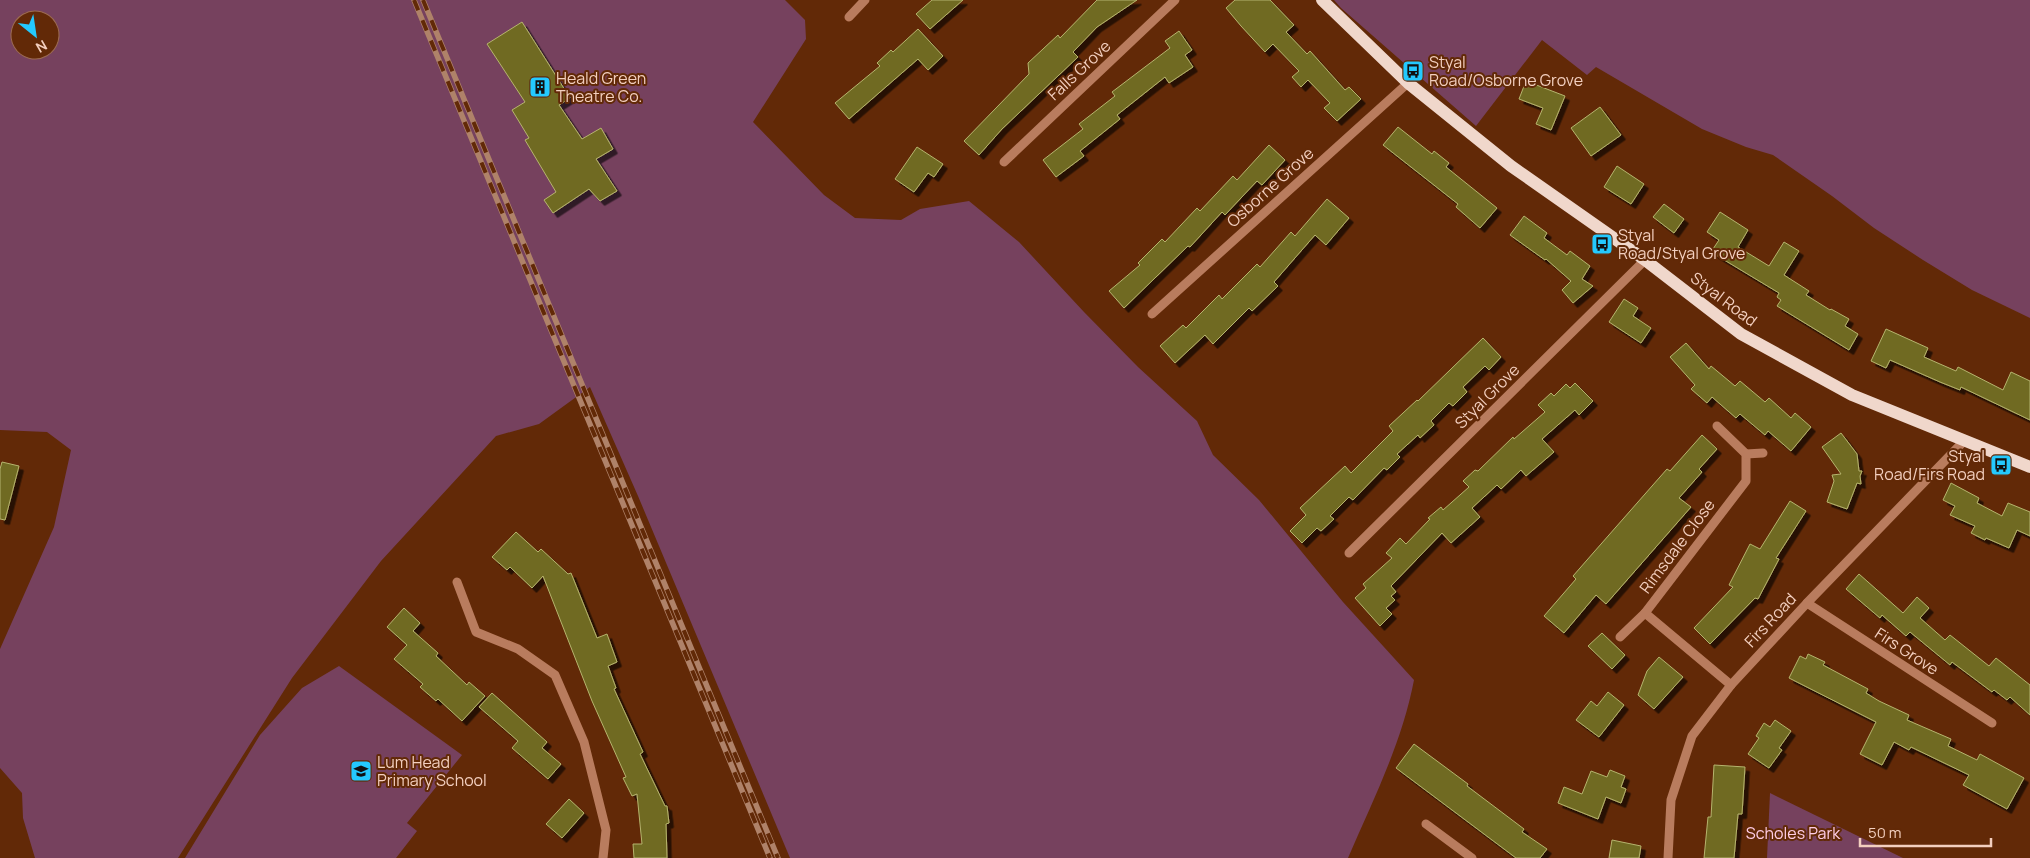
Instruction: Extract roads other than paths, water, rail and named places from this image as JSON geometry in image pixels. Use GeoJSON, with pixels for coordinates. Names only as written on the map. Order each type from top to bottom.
{"type":"FeatureCollection","features":[{"type":"Feature","properties":{"kind":"main road","name":"Styal Road"},"geometry":{"type":"LineString","coordinates":[[1322,0],[1408,83],[1510,166],[1645,260],[1740,334],[1852,395],[2030,468]]}},
{"type":"Feature","properties":{"kind":"street"},"geometry":{"type":"LineString","coordinates":[[849,17],[865,0]]}},
{"type":"Feature","properties":{"kind":"street","name":"Falls Grove"},"geometry":{"type":"LineString","coordinates":[[1004,162],[1175,0]]}},
{"type":"Feature","properties":{"kind":"street","name":"Osborne Grove"},"geometry":{"type":"LineString","coordinates":[[1152,314],[1408,83]]}},
{"type":"Feature","properties":{"kind":"street","name":"Styal Grove"},"geometry":{"type":"LineString","coordinates":[[1349,553],[1645,260]]}},
{"type":"Feature","properties":{"kind":"street"},"geometry":{"type":"LineString","coordinates":[[1717,426],[1746,454],[1763,453]]}},
{"type":"Feature","properties":{"kind":"street","name":"Firs Road"},"geometry":{"type":"LineString","coordinates":[[1668,858],[1671,800],[1692,736],[1731,685],[1807,603],[1964,441]]}},
{"type":"Feature","properties":{"kind":"street","name":"Rimsdale Close"},"geometry":{"type":"LineString","coordinates":[[1731,685],[1645,613],[1746,480],[1746,454]]}},
{"type":"Feature","properties":{"kind":"street"},"geometry":{"type":"LineString","coordinates":[[457,582],[476,632],[518,649],[555,676],[584,742],[606,830],[603,858]]}},
{"type":"Feature","properties":{"kind":"street","name":"Firs Grove"},"geometry":{"type":"LineString","coordinates":[[1807,603],[1992,723]]}},
{"type":"Feature","properties":{"kind":"street"},"geometry":{"type":"LineString","coordinates":[[1620,637],[1645,613]]}},
{"type":"Feature","properties":{"kind":"street"},"geometry":{"type":"LineString","coordinates":[[1426,824],[1472,858]]}},
{"type":"Feature","properties":{"kind":"railway"},"geometry":{"type":"LineString","coordinates":[[414,0],[770,858]]}},
{"type":"Feature","properties":{"kind":"railway"},"geometry":{"type":"LineString","coordinates":[[423,0],[778,858]]}},
{"type":"Feature","properties":{"kind":"place","name":"Styal Road/Osborne Grove"},"geometry":{"type":"Point","coordinates":[1413,71]}},
{"type":"Feature","properties":{"kind":"place","name":"Heald Green Theatre Co."},"geometry":{"type":"Point","coordinates":[540,87]}},
{"type":"Feature","properties":{"kind":"place","name":"Styal Road/Styal Grove"},"geometry":{"type":"Point","coordinates":[1602,244]}},
{"type":"Feature","properties":{"kind":"place","name":"Styal Road/Firs Road"},"geometry":{"type":"Point","coordinates":[2001,465]}},
{"type":"Feature","properties":{"kind":"place","name":"Lum Head Primary School"},"geometry":{"type":"Point","coordinates":[361,771]}},
{"type":"Feature","properties":{"kind":"park label","name":"Scholes Park"},"geometry":{"type":"Point","coordinates":[1793,833]}}]}
